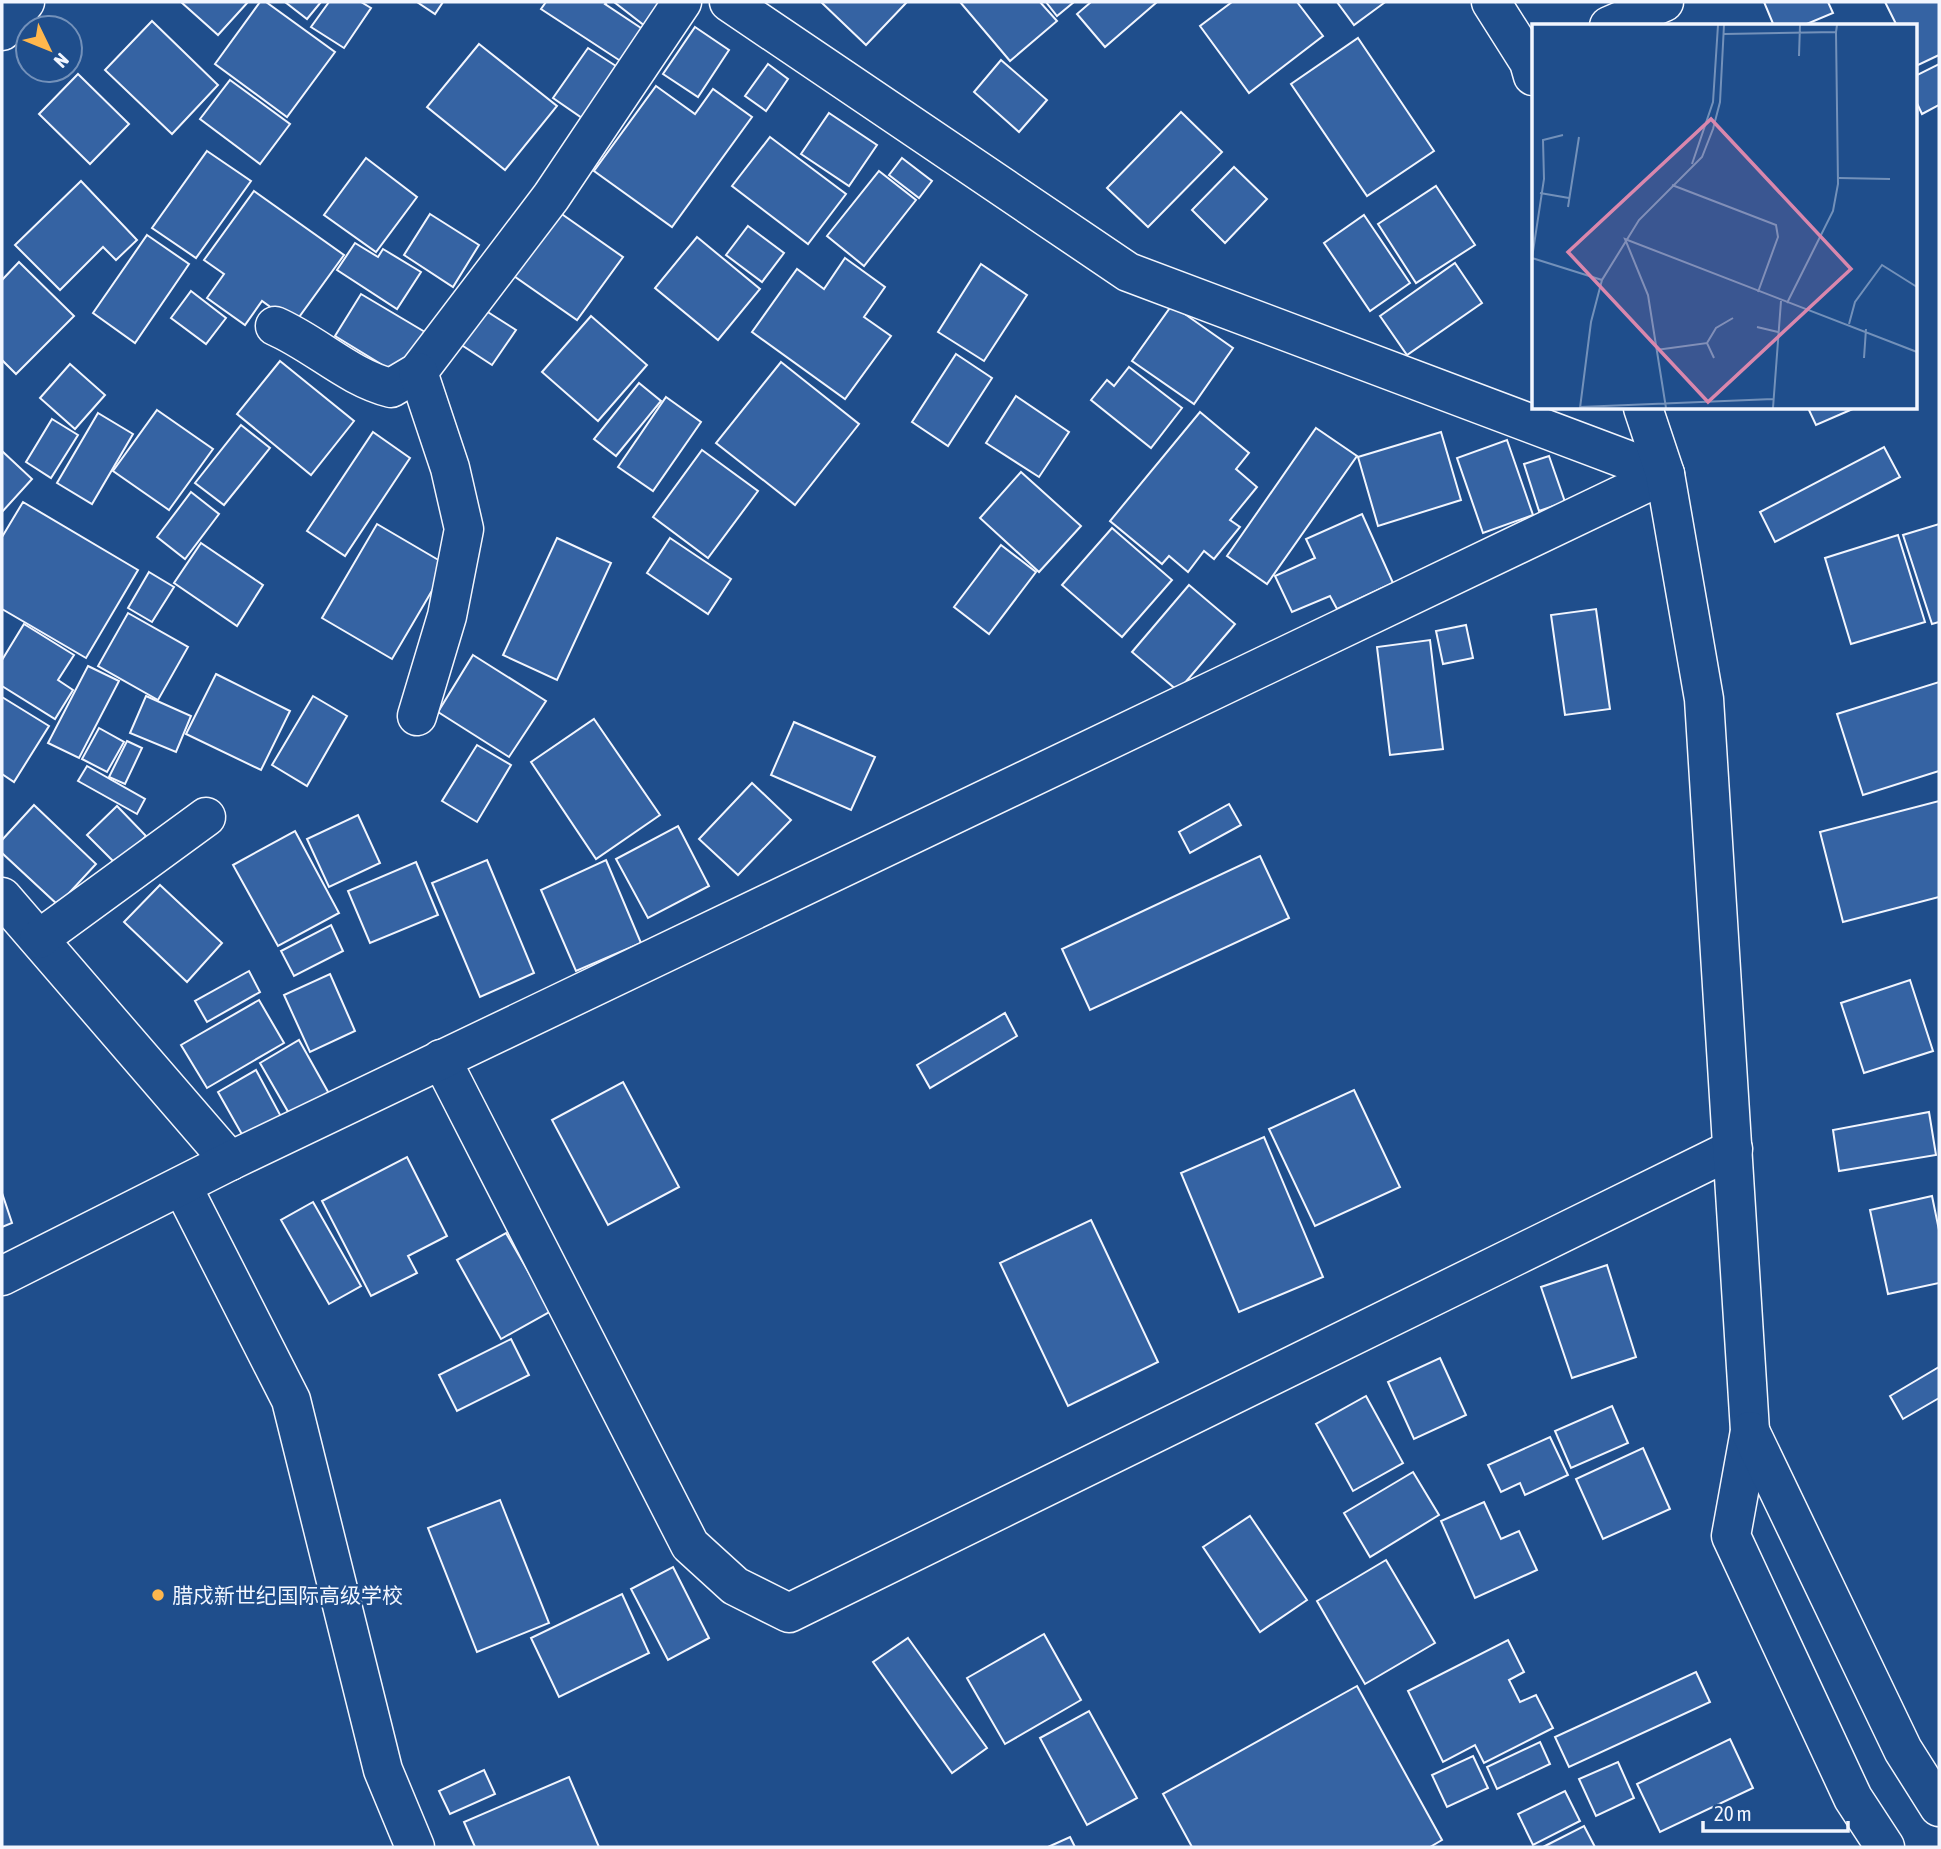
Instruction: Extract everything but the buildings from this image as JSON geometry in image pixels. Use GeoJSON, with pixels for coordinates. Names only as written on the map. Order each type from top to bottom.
{"type":"FeatureCollection","features":[{"type":"Feature","properties":{"kind":"street"},"geometry":{"type":"LineString","coordinates":[[2,30],[25,2]]}},
{"type":"Feature","properties":{"kind":"street"},"geometry":{"type":"LineString","coordinates":[[275,327],[297,336],[368,382],[391,388],[418,372],[551,197],[682,2]]}},
{"type":"Feature","properties":{"kind":"street"},"geometry":{"type":"LineString","coordinates":[[729,2],[1128,272],[1665,474]]}},
{"type":"Feature","properties":{"kind":"street"},"geometry":{"type":"LineString","coordinates":[[1491,2],[1532,66]]}},
{"type":"Feature","properties":{"kind":"street"},"geometry":{"type":"LineString","coordinates":[[1614,24],[1664,2]]}},
{"type":"Feature","properties":{"kind":"street"},"geometry":{"type":"LineString","coordinates":[[417,716],[447,617],[464,529],[450,468],[418,372]]}},
{"type":"Feature","properties":{"kind":"street"},"geometry":{"type":"LineString","coordinates":[[1644,410],[1665,474],[1704,699],[1751,1431],[1731,1536],[1853,1798],[1885,1847]]}},
{"type":"Feature","properties":{"kind":"street"},"geometry":{"type":"LineString","coordinates":[[2,1276],[441,1059],[1665,474]]}},
{"type":"Feature","properties":{"kind":"street"},"geometry":{"type":"LineString","coordinates":[[39,939],[206,817]]}},
{"type":"Feature","properties":{"kind":"street"},"geometry":{"type":"LineString","coordinates":[[2,897],[230,1161]]}},
{"type":"Feature","properties":{"kind":"street"},"geometry":{"type":"LineString","coordinates":[[441,1059],[690,1545],[735,1586],[789,1613],[1732,1149]]}},
{"type":"Feature","properties":{"kind":"street"},"geometry":{"type":"LineString","coordinates":[[183,1185],[292,1400],[383,1770],[415,1847]]}},
{"type":"Feature","properties":{"kind":"street"},"geometry":{"type":"LineString","coordinates":[[1751,1431],[1903,1750],[1939,1807]]}},
{"type":"Feature","properties":{"kind":"place","name":"腊戍新世纪国际高级学校"},"geometry":{"type":"Point","coordinates":[158,1595]}}]}
